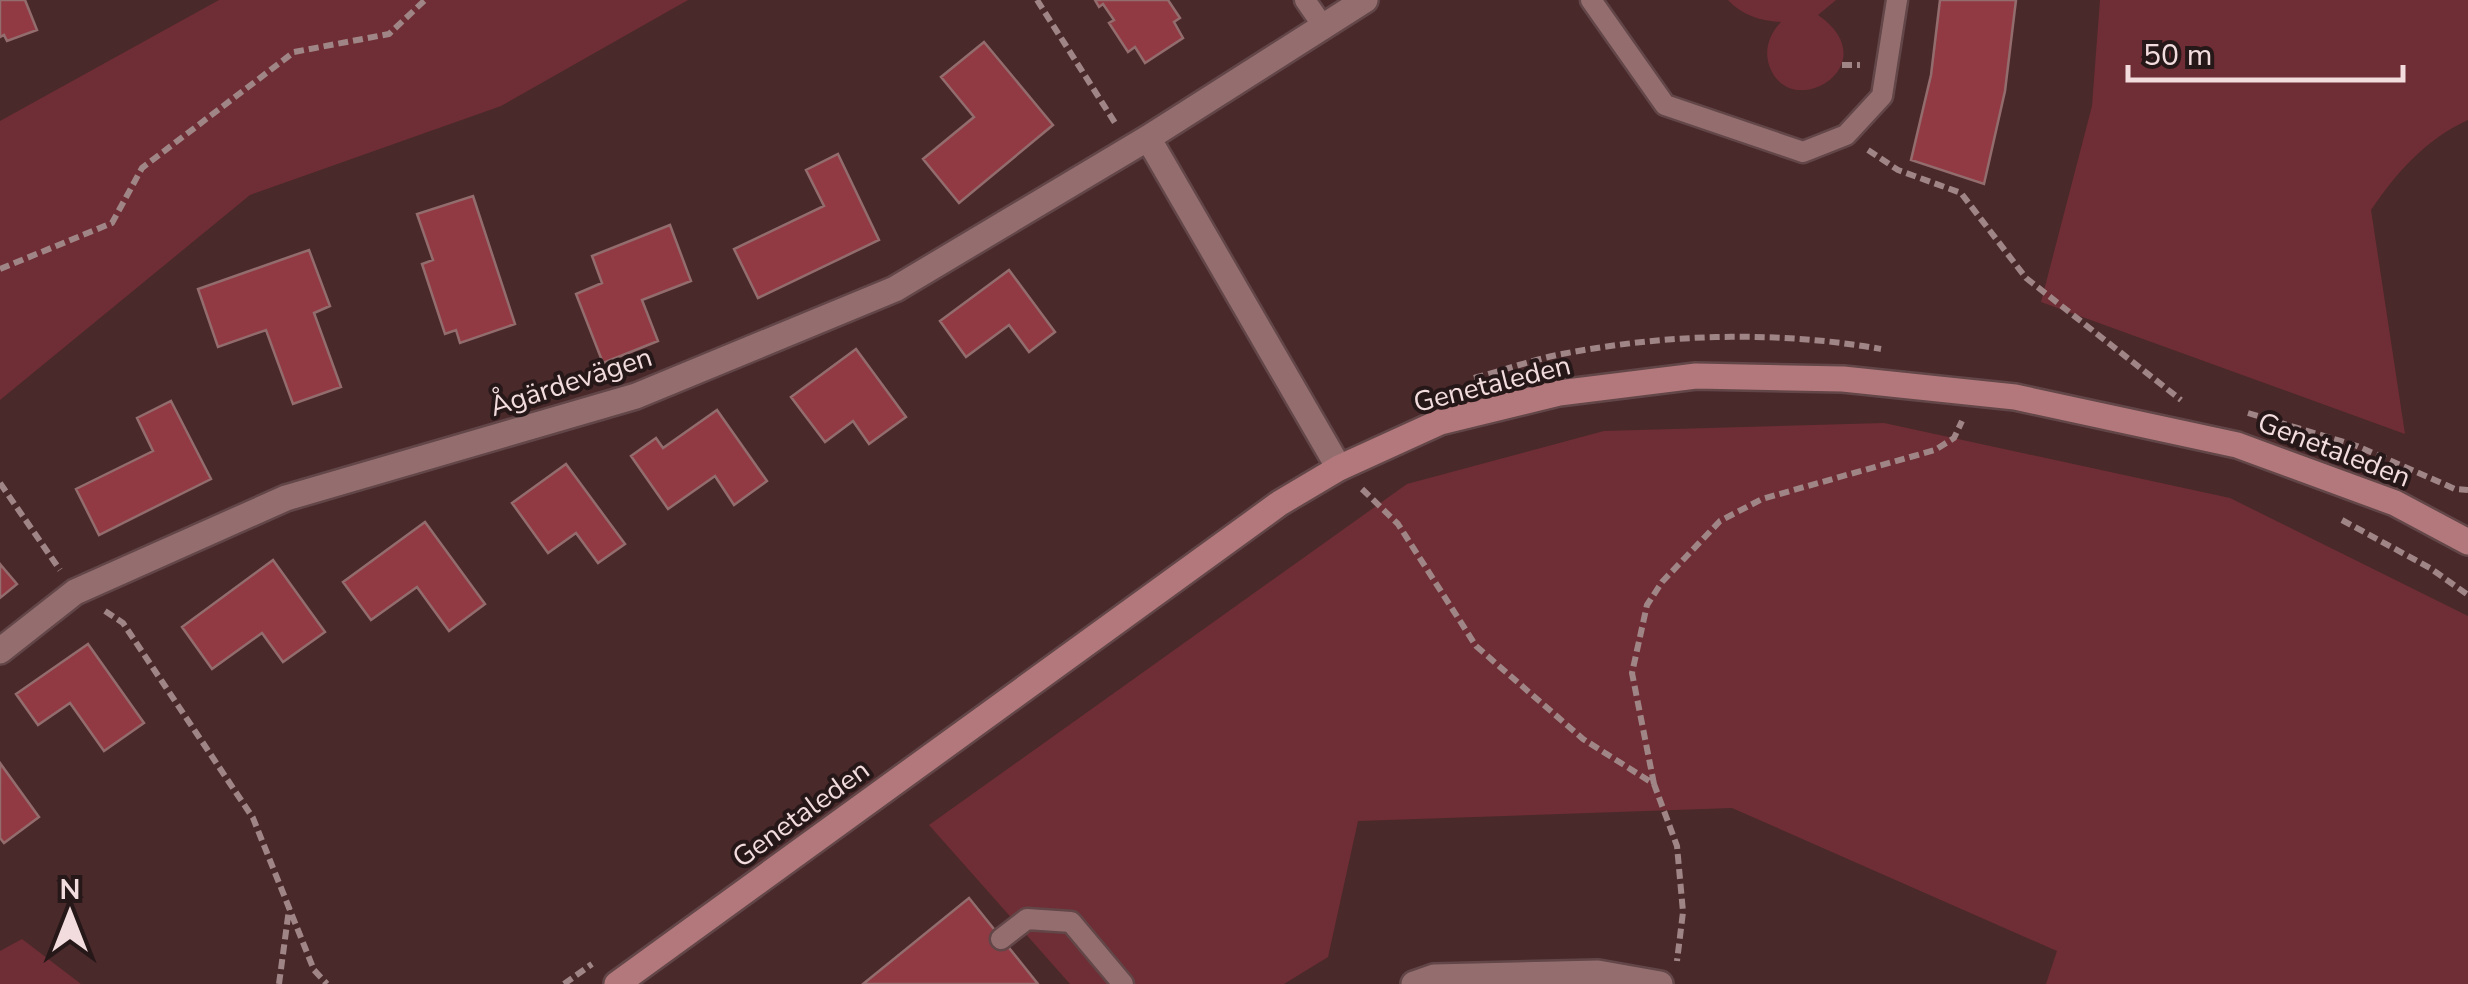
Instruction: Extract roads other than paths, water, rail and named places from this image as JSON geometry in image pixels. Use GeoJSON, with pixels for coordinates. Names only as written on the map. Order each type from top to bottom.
{"type":"FeatureCollection","features":[{"type":"Feature","properties":{"kind":"main road","name":"Genetaleden"},"geometry":{"type":"LineString","coordinates":[[617,984],[1280,503],[1339,468],[1440,422],[1559,393],[1696,376],[1843,378],[2015,397],[2237,445],[2394,503],[2468,542]]}},
{"type":"Feature","properties":{"kind":"street","name":"Ågärdevägen"},"geometry":{"type":"LineString","coordinates":[[0,651],[74,592],[286,498],[636,396],[878,296],[1140,143],[1365,0]]}},
{"type":"Feature","properties":{"kind":"street"},"geometry":{"type":"LineString","coordinates":[[1140,143],[1339,468]]}},
{"type":"Feature","properties":{"kind":"street"},"geometry":{"type":"LineString","coordinates":[[1414,984],[1434,977],[1668,975]]}},
{"type":"Feature","properties":{"kind":"lane"},"geometry":{"type":"LineString","coordinates":[[1305,0],[1323,26]]}},
{"type":"Feature","properties":{"kind":"lane"},"geometry":{"type":"LineString","coordinates":[[1592,0],[1665,105],[1803,152],[1846,135],[1882,96],[1897,0]]}},
{"type":"Feature","properties":{"kind":"lane"},"geometry":{"type":"LineString","coordinates":[[1001,939],[1027,919],[1072,922],[1123,984]]}}]}
